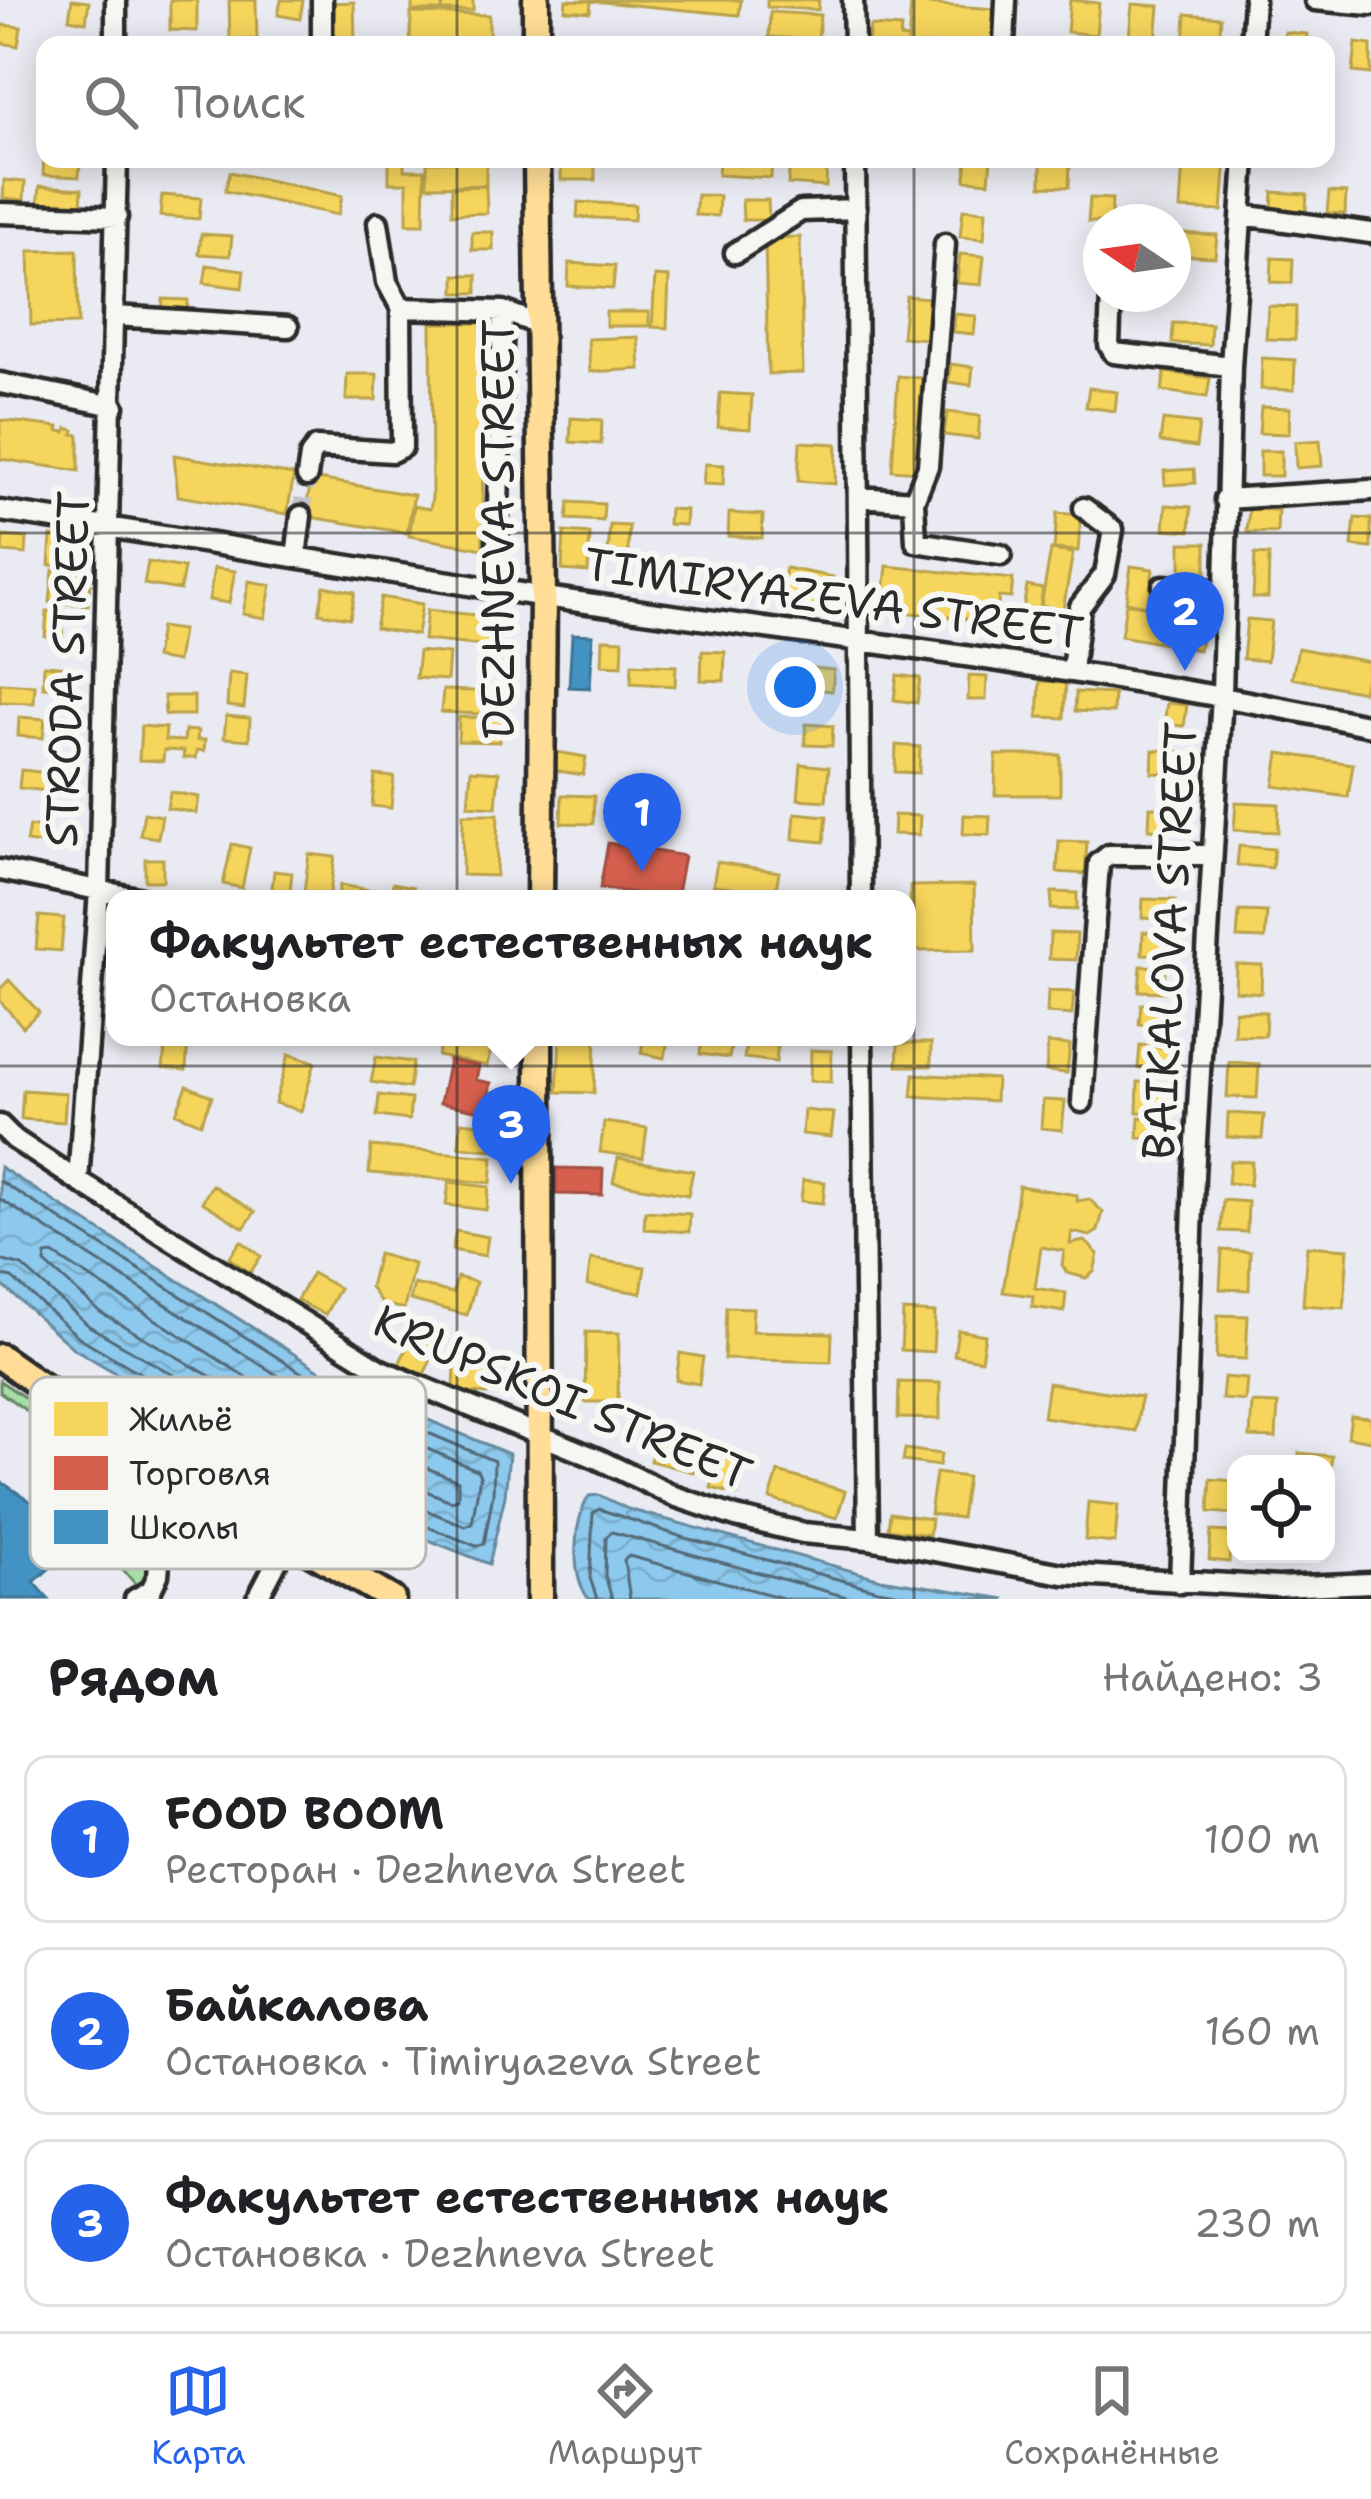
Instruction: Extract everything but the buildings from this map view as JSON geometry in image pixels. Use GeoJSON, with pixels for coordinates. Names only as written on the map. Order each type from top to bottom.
{"type":"FeatureCollection","features":[{"type":"Feature","properties":{"kind":"main road"},"geometry":{"type":"LineString","coordinates":[[536,0],[536,36]]}},
{"type":"Feature","properties":{"kind":"main road","name":"DEZHNEVA STREET"},"geometry":{"type":"LineString","coordinates":[[537,168],[543,596],[540,890]]}},
{"type":"Feature","properties":{"kind":"main road"},"geometry":{"type":"LineString","coordinates":[[539,1046],[540,1599]]}},
{"type":"Feature","properties":{"kind":"main road"},"geometry":{"type":"LineString","coordinates":[[0,1357],[30,1377]]}},
{"type":"Feature","properties":{"kind":"main road"},"geometry":{"type":"LineString","coordinates":[[339,1569],[392,1599]]}},
{"type":"Feature","properties":{"kind":"street"},"geometry":{"type":"LineString","coordinates":[[116,0],[116,36]]}},
{"type":"Feature","properties":{"kind":"street"},"geometry":{"type":"LineString","coordinates":[[322,0],[322,36]]}},
{"type":"Feature","properties":{"kind":"street"},"geometry":{"type":"LineString","coordinates":[[853,0],[854,36]]}},
{"type":"Feature","properties":{"kind":"street"},"geometry":{"type":"LineString","coordinates":[[1004,36],[1006,0]]}},
{"type":"Feature","properties":{"kind":"street"},"geometry":{"type":"LineString","coordinates":[[1252,36],[1254,0]]}},
{"type":"Feature","properties":{"kind":"street"},"geometry":{"type":"LineString","coordinates":[[1315,0],[1371,5]]}},
{"type":"Feature","properties":{"kind":"street","name":"STRODA STREET"},"geometry":{"type":"LineString","coordinates":[[78,1181],[99,891],[117,168]]}},
{"type":"Feature","properties":{"kind":"street"},"geometry":{"type":"LineString","coordinates":[[855,168],[861,890]]}},
{"type":"Feature","properties":{"kind":"street","name":"BAIKALOVA STREET"},"geometry":{"type":"LineString","coordinates":[[1180,1583],[1194,1176],[1222,695],[1231,366],[1245,168]]}},
{"type":"Feature","properties":{"kind":"street"},"geometry":{"type":"LineString","coordinates":[[735,253],[801,211],[856,209]]}},
{"type":"Feature","properties":{"kind":"street"},"geometry":{"type":"LineString","coordinates":[[0,212],[117,217]]}},
{"type":"Feature","properties":{"kind":"street"},"geometry":{"type":"LineString","coordinates":[[1242,215],[1371,233]]}},
{"type":"Feature","properties":{"kind":"street"},"geometry":{"type":"LineString","coordinates":[[307,476],[316,447],[392,452],[402,447],[401,308],[387,281],[378,223]]}},
{"type":"Feature","properties":{"kind":"street"},"geometry":{"type":"LineString","coordinates":[[945,244],[928,466],[914,501],[916,542],[1000,555]]}},
{"type":"Feature","properties":{"kind":"street"},"geometry":{"type":"LineString","coordinates":[[401,308],[503,311],[538,324]]}},
{"type":"Feature","properties":{"kind":"street"},"geometry":{"type":"LineString","coordinates":[[496,588],[503,311]]}},
{"type":"Feature","properties":{"kind":"street"},"geometry":{"type":"LineString","coordinates":[[1110,312],[1109,345],[1114,353],[1231,366]]}},
{"type":"Feature","properties":{"kind":"street"},"geometry":{"type":"LineString","coordinates":[[115,316],[288,327]]}},
{"type":"Feature","properties":{"kind":"street"},"geometry":{"type":"LineString","coordinates":[[0,383],[113,406]]}},
{"type":"Feature","properties":{"kind":"street"},"geometry":{"type":"LineString","coordinates":[[1226,500],[1371,490]]}},
{"type":"Feature","properties":{"kind":"street"},"geometry":{"type":"LineString","coordinates":[[860,497],[914,501]]}},
{"type":"Feature","properties":{"kind":"street"},"geometry":{"type":"LineString","coordinates":[[1072,670],[1080,607],[1105,574],[1113,530],[1084,508]]}},
{"type":"Feature","properties":{"kind":"street","name":"TIMIRYAZEVA STREET"},"geometry":{"type":"LineString","coordinates":[[0,512],[543,596],[1072,670],[1371,727]]}},
{"type":"Feature","properties":{"kind":"street"},"geometry":{"type":"LineString","coordinates":[[296,557],[301,516]]}},
{"type":"Feature","properties":{"kind":"street"},"geometry":{"type":"LineString","coordinates":[[1162,586],[1223,592]]}},
{"type":"Feature","properties":{"kind":"street"},"geometry":{"type":"LineString","coordinates":[[1082,1102],[1099,863],[1109,855],[1211,855]]}},
{"type":"Feature","properties":{"kind":"street"},"geometry":{"type":"LineString","coordinates":[[0,870],[106,892]]}},
{"type":"Feature","properties":{"kind":"street"},"geometry":{"type":"LineString","coordinates":[[862,1046],[868,1539]]}},
{"type":"Feature","properties":{"kind":"street","name":"KRUPSKOI STREET"},"geometry":{"type":"LineString","coordinates":[[0,1126],[78,1181],[397,1377]]}},
{"type":"Feature","properties":{"kind":"street","name":"KRUPSKOI STREET"},"geometry":{"type":"LineString","coordinates":[[426,1390],[542,1435],[674,1496],[803,1534],[868,1539],[1063,1574],[1278,1587],[1371,1583]]}},
{"type":"Feature","properties":{"kind":"street"},"geometry":{"type":"LineString","coordinates":[[135,1599],[151,1590],[159,1569]]}},
{"type":"Feature","properties":{"kind":"street"},"geometry":{"type":"LineString","coordinates":[[257,1599],[273,1569]]}},
{"type":"Feature","properties":{"kind":"green space"},"geometry":{"type":"Polygon","coordinates":[[[0,1381],[30,1401],[30,1413],[0,1392],[0,1381]]]}},
{"type":"Feature","properties":{"kind":"green space"},"geometry":{"type":"Polygon","coordinates":[[[122,1569],[150,1569],[149,1578],[138,1587],[122,1569]]]}},
{"type":"Feature","properties":{"kind":"water"},"geometry":{"type":"Polygon","coordinates":[[[0,1167],[330,1377],[123,1377],[73,1348],[0,1283],[0,1167]]]}},
{"type":"Feature","properties":{"kind":"water"},"geometry":{"type":"Polygon","coordinates":[[[426,1419],[509,1454],[489,1564],[426,1539],[426,1419]]]}},
{"type":"Feature","properties":{"kind":"water"},"geometry":{"type":"Polygon","coordinates":[[[599,1495],[628,1509],[881,1579],[1005,1599],[589,1599],[576,1563],[577,1534],[589,1496],[599,1495]]]}},
{"type":"Feature","properties":{"kind":"tunnel"},"geometry":{"type":"LineString","coordinates":[[301,516],[307,476]]}},
{"type":"Feature","properties":{"kind":"place","name":"Байкалова"},"geometry":{"type":"Point","coordinates":[1185,671]}},
{"type":"Feature","properties":{"kind":"place","name":"FOOD BOOM"},"geometry":{"type":"Point","coordinates":[642,872]}},
{"type":"Feature","properties":{"kind":"place","name":"Факультет естественных наук"},"geometry":{"type":"Point","coordinates":[511,1184]}}]}
